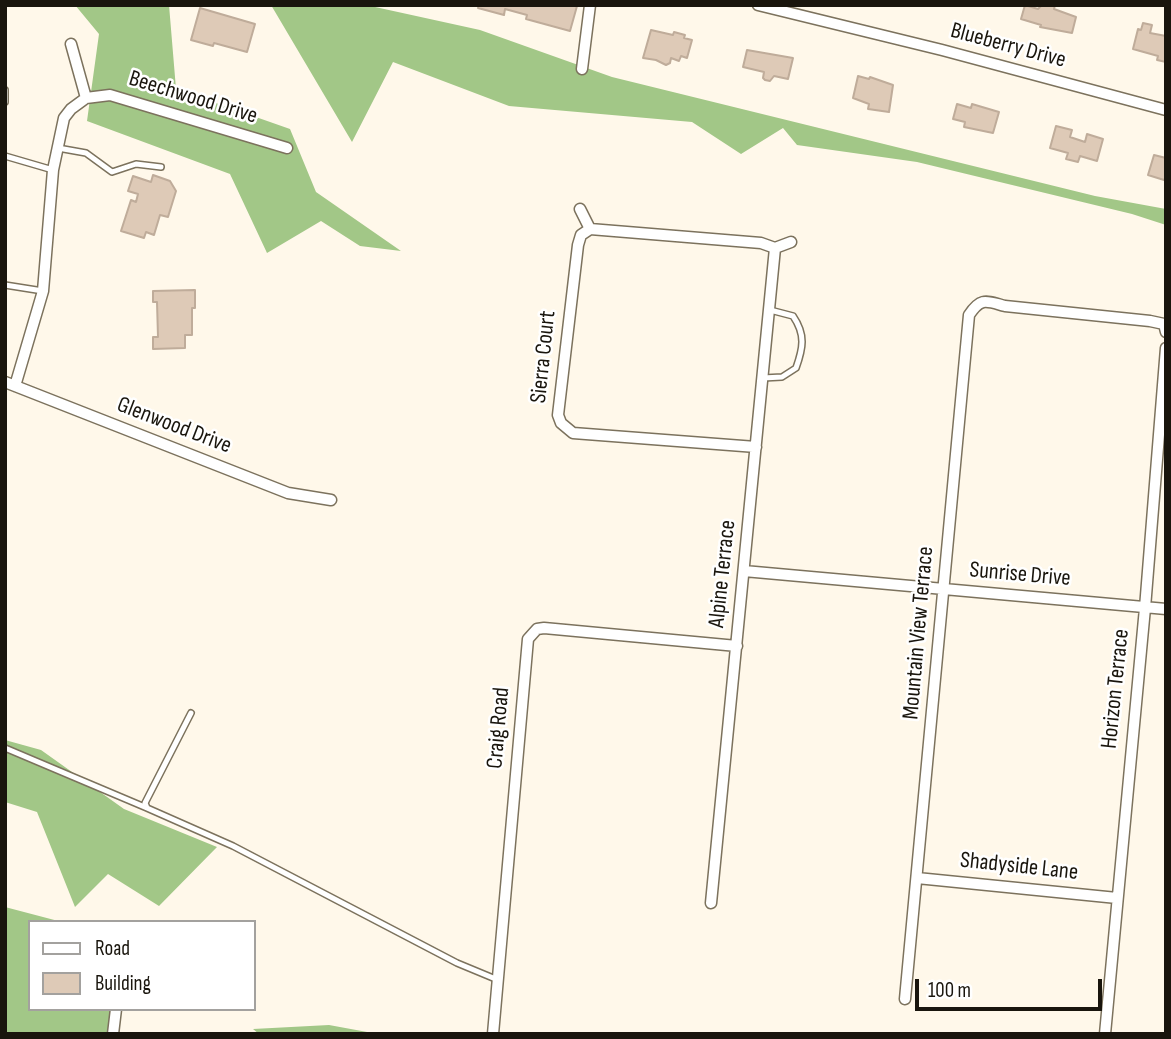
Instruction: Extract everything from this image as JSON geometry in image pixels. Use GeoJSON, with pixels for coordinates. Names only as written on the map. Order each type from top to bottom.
{"type":"FeatureCollection","features":[{"type":"Feature","properties":{"kind":"street"},"geometry":{"type":"LineString","coordinates":[[582,69],[590,5]]}},
{"type":"Feature","properties":{"kind":"street","name":"Blueberry Drive"},"geometry":{"type":"LineString","coordinates":[[758,5],[942,50],[1166,110]]}},
{"type":"Feature","properties":{"kind":"street"},"geometry":{"type":"LineString","coordinates":[[10,384],[43,292],[53,170],[64,118],[86,98],[71,44]]}},
{"type":"Feature","properties":{"kind":"street","name":"Beechwood Drive"},"geometry":{"type":"LineString","coordinates":[[86,98],[110,95],[287,148]]}},
{"type":"Feature","properties":{"kind":"street"},"geometry":{"type":"LineString","coordinates":[[580,209],[590,229],[761,243],[775,248],[791,242]]}},
{"type":"Feature","properties":{"kind":"street","name":"Sierra Court"},"geometry":{"type":"LineString","coordinates":[[590,229],[581,234],[578,245],[558,415],[561,423],[573,432],[756,447]]}},
{"type":"Feature","properties":{"kind":"street","name":"Alpine Terrace"},"geometry":{"type":"LineString","coordinates":[[711,903],[775,248]]}},
{"type":"Feature","properties":{"kind":"street","name":"Mountain View Terrace"},"geometry":{"type":"LineString","coordinates":[[905,999],[969,315],[977,303],[986,300],[1005,306],[1150,321],[1164,324],[1166,331]]}},
{"type":"Feature","properties":{"kind":"street","name":"Horizon Terrace"},"geometry":{"type":"LineString","coordinates":[[1105,1034],[1145,608],[1166,348]]}},
{"type":"Feature","properties":{"kind":"street","name":"Glenwood Drive"},"geometry":{"type":"LineString","coordinates":[[10,384],[288,493],[331,500]]}},
{"type":"Feature","properties":{"kind":"street","name":"Sunrise Drive"},"geometry":{"type":"LineString","coordinates":[[744,571],[1166,610]]}},
{"type":"Feature","properties":{"kind":"street","name":"Craig Road"},"geometry":{"type":"LineString","coordinates":[[493,1034],[528,639],[532,633],[544,628],[737,646]]}},
{"type":"Feature","properties":{"kind":"street","name":"Shadyside Lane"},"geometry":{"type":"LineString","coordinates":[[917,878],[1116,898]]}},
{"type":"Feature","properties":{"kind":"street"},"geometry":{"type":"LineString","coordinates":[[113,1034],[116,1011]]}},
{"type":"Feature","properties":{"kind":"lane"},"geometry":{"type":"LineString","coordinates":[[5,90],[5,102]]}},
{"type":"Feature","properties":{"kind":"lane"},"geometry":{"type":"LineString","coordinates":[[58,148],[86,153],[113,172],[136,164],[161,167]]}},
{"type":"Feature","properties":{"kind":"lane"},"geometry":{"type":"LineString","coordinates":[[5,156],[53,170]]}},
{"type":"Feature","properties":{"kind":"lane"},"geometry":{"type":"LineString","coordinates":[[5,285],[43,292]]}},
{"type":"Feature","properties":{"kind":"lane"},"geometry":{"type":"LineString","coordinates":[[763,378],[782,377],[796,368],[804,338],[793,316],[770,310]]}},
{"type":"Feature","properties":{"kind":"lane"},"geometry":{"type":"LineString","coordinates":[[147,808],[145,803],[191,713]]}},
{"type":"Feature","properties":{"kind":"lane"},"geometry":{"type":"LineString","coordinates":[[5,748],[233,846],[457,962],[498,980]]}},
{"type":"Feature","properties":{"kind":"green space"},"geometry":{"type":"Polygon","coordinates":[[[75,5],[169,5],[176,89],[290,129],[316,192],[401,251],[360,246],[321,221],[267,253],[230,174],[87,121],[99,34],[75,5]]]}},
{"type":"Feature","properties":{"kind":"green space"},"geometry":{"type":"Polygon","coordinates":[[[271,5],[366,5],[480,30],[612,77],[1095,196],[1166,209],[1166,225],[1132,214],[917,162],[797,145],[783,128],[741,154],[692,122],[509,106],[393,62],[352,142],[271,5]]]}},
{"type":"Feature","properties":{"kind":"green space"},"geometry":{"type":"Polygon","coordinates":[[[5,740],[41,750],[124,809],[217,847],[159,906],[108,874],[75,907],[37,812],[5,802],[5,740]]]}},
{"type":"Feature","properties":{"kind":"green space"},"geometry":{"type":"Polygon","coordinates":[[[5,907],[54,920],[28,920],[28,1011],[114,1011],[112,1034],[5,1034],[5,907]]]}},
{"type":"Feature","properties":{"kind":"green space"},"geometry":{"type":"Polygon","coordinates":[[[329,1025],[378,1034],[259,1034],[253,1029],[329,1025]]]}},
{"type":"Feature","properties":{"kind":"building"},"geometry":{"type":"Polygon","coordinates":[[[479,5],[577,6],[570,31],[526,19],[527,15],[505,9],[504,15],[478,8],[479,5]]]}},
{"type":"Feature","properties":{"kind":"building"},"geometry":{"type":"Polygon","coordinates":[[[1025,5],[1038,9],[1042,5],[1055,5],[1054,9],[1076,17],[1072,33],[1040,27],[1041,25],[1021,19],[1025,5]]]}},
{"type":"Feature","properties":{"kind":"building"},"geometry":{"type":"Polygon","coordinates":[[[200,8],[255,24],[247,52],[191,40],[200,8]]]}},
{"type":"Feature","properties":{"kind":"building"},"geometry":{"type":"Polygon","coordinates":[[[1143,23],[1152,25],[1150,33],[1166,36],[1166,62],[1157,60],[1158,56],[1133,49],[1138,29],[1141,30],[1143,23]]]}},
{"type":"Feature","properties":{"kind":"building"},"geometry":{"type":"Polygon","coordinates":[[[651,30],[673,35],[674,32],[692,40],[687,58],[681,56],[679,61],[671,58],[666,65],[643,58],[651,30]]]}},
{"type":"Feature","properties":{"kind":"building"},"geometry":{"type":"Polygon","coordinates":[[[747,50],[793,58],[788,79],[774,76],[770,81],[765,80],[764,72],[743,67],[747,50]]]}},
{"type":"Feature","properties":{"kind":"building"},"geometry":{"type":"Polygon","coordinates":[[[858,76],[893,85],[889,112],[868,109],[869,104],[853,98],[858,76]]]}},
{"type":"Feature","properties":{"kind":"building"},"geometry":{"type":"Polygon","coordinates":[[[957,104],[971,108],[972,104],[999,112],[993,133],[964,127],[965,122],[953,119],[957,104]]]}},
{"type":"Feature","properties":{"kind":"building"},"geometry":{"type":"Polygon","coordinates":[[[1056,126],[1072,130],[1070,137],[1085,142],[1087,134],[1103,139],[1097,161],[1080,156],[1078,162],[1066,159],[1068,153],[1050,148],[1056,126]]]}},
{"type":"Feature","properties":{"kind":"building"},"geometry":{"type":"Polygon","coordinates":[[[1154,155],[1166,158],[1164,180],[1148,175],[1154,155]]]}},
{"type":"Feature","properties":{"kind":"building"},"geometry":{"type":"Polygon","coordinates":[[[153,175],[170,181],[176,191],[168,217],[160,215],[154,235],[146,232],[144,238],[121,231],[131,200],[136,202],[138,194],[128,191],[133,176],[151,182],[153,175]]]}},
{"type":"Feature","properties":{"kind":"building"},"geometry":{"type":"Polygon","coordinates":[[[195,290],[192,335],[185,335],[185,348],[153,349],[153,337],[158,337],[157,302],[153,302],[153,291],[195,290]]]}}]}
